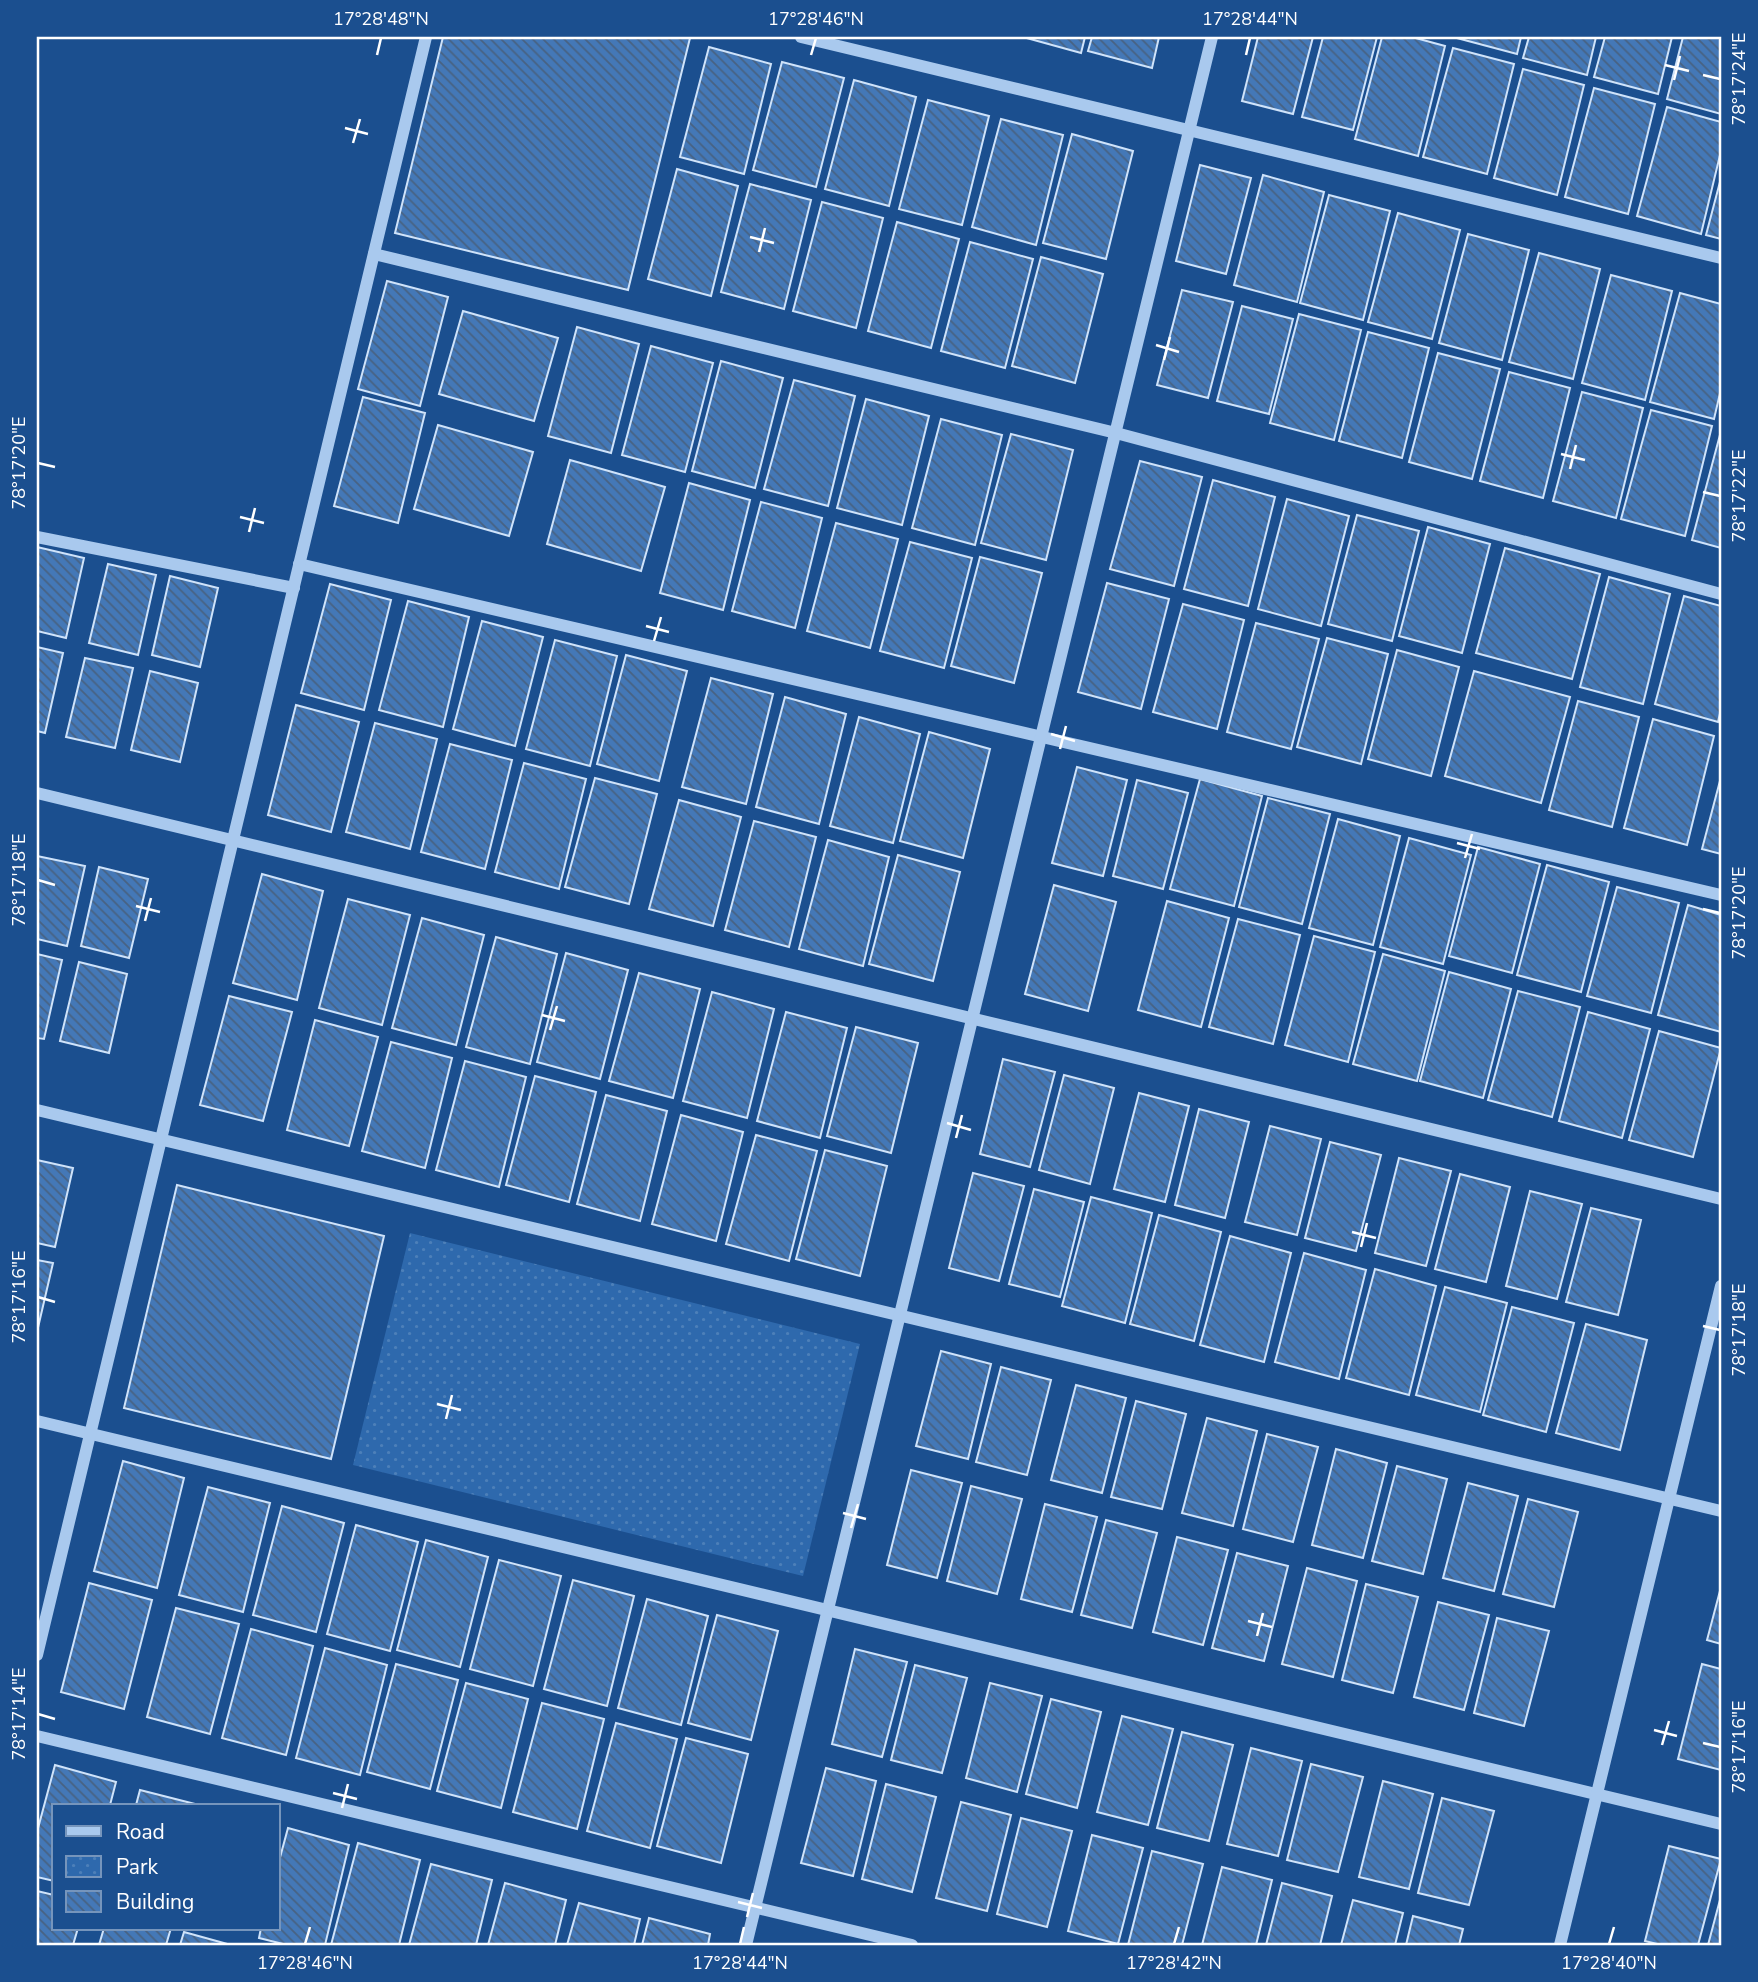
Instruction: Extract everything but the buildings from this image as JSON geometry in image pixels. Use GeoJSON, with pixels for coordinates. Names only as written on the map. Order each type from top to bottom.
{"type":"FeatureCollection","features":[{"type":"Feature","properties":{"kind":"street"},"geometry":{"type":"LineString","coordinates":[[37,1654],[426,37]]}},
{"type":"Feature","properties":{"kind":"street"},"geometry":{"type":"LineString","coordinates":[[801,37],[1721,258]]}},
{"type":"Feature","properties":{"kind":"street"},"geometry":{"type":"LineString","coordinates":[[746,1945],[1212,37]]}},
{"type":"Feature","properties":{"kind":"street"},"geometry":{"type":"LineString","coordinates":[[374,254],[1116,433],[1721,594]]}},
{"type":"Feature","properties":{"kind":"street"},"geometry":{"type":"LineString","coordinates":[[37,537],[294,587]]}},
{"type":"Feature","properties":{"kind":"street"},"geometry":{"type":"LineString","coordinates":[[299,564],[1721,895]]}},
{"type":"Feature","properties":{"kind":"street"},"geometry":{"type":"LineString","coordinates":[[37,793],[1721,1199]]}},
{"type":"Feature","properties":{"kind":"street"},"geometry":{"type":"LineString","coordinates":[[37,1110],[1721,1511]]}},
{"type":"Feature","properties":{"kind":"street"},"geometry":{"type":"LineString","coordinates":[[1560,1945],[1721,1286]]}},
{"type":"Feature","properties":{"kind":"street"},"geometry":{"type":"LineString","coordinates":[[37,1421],[1721,1824]]}},
{"type":"Feature","properties":{"kind":"street"},"geometry":{"type":"LineString","coordinates":[[37,1737],[912,1945]]}},
{"type":"Feature","properties":{"kind":"green space"},"geometry":{"type":"Polygon","coordinates":[[[410,1233],[860,1344],[803,1576],[353,1465],[410,1233]]]}}]}
